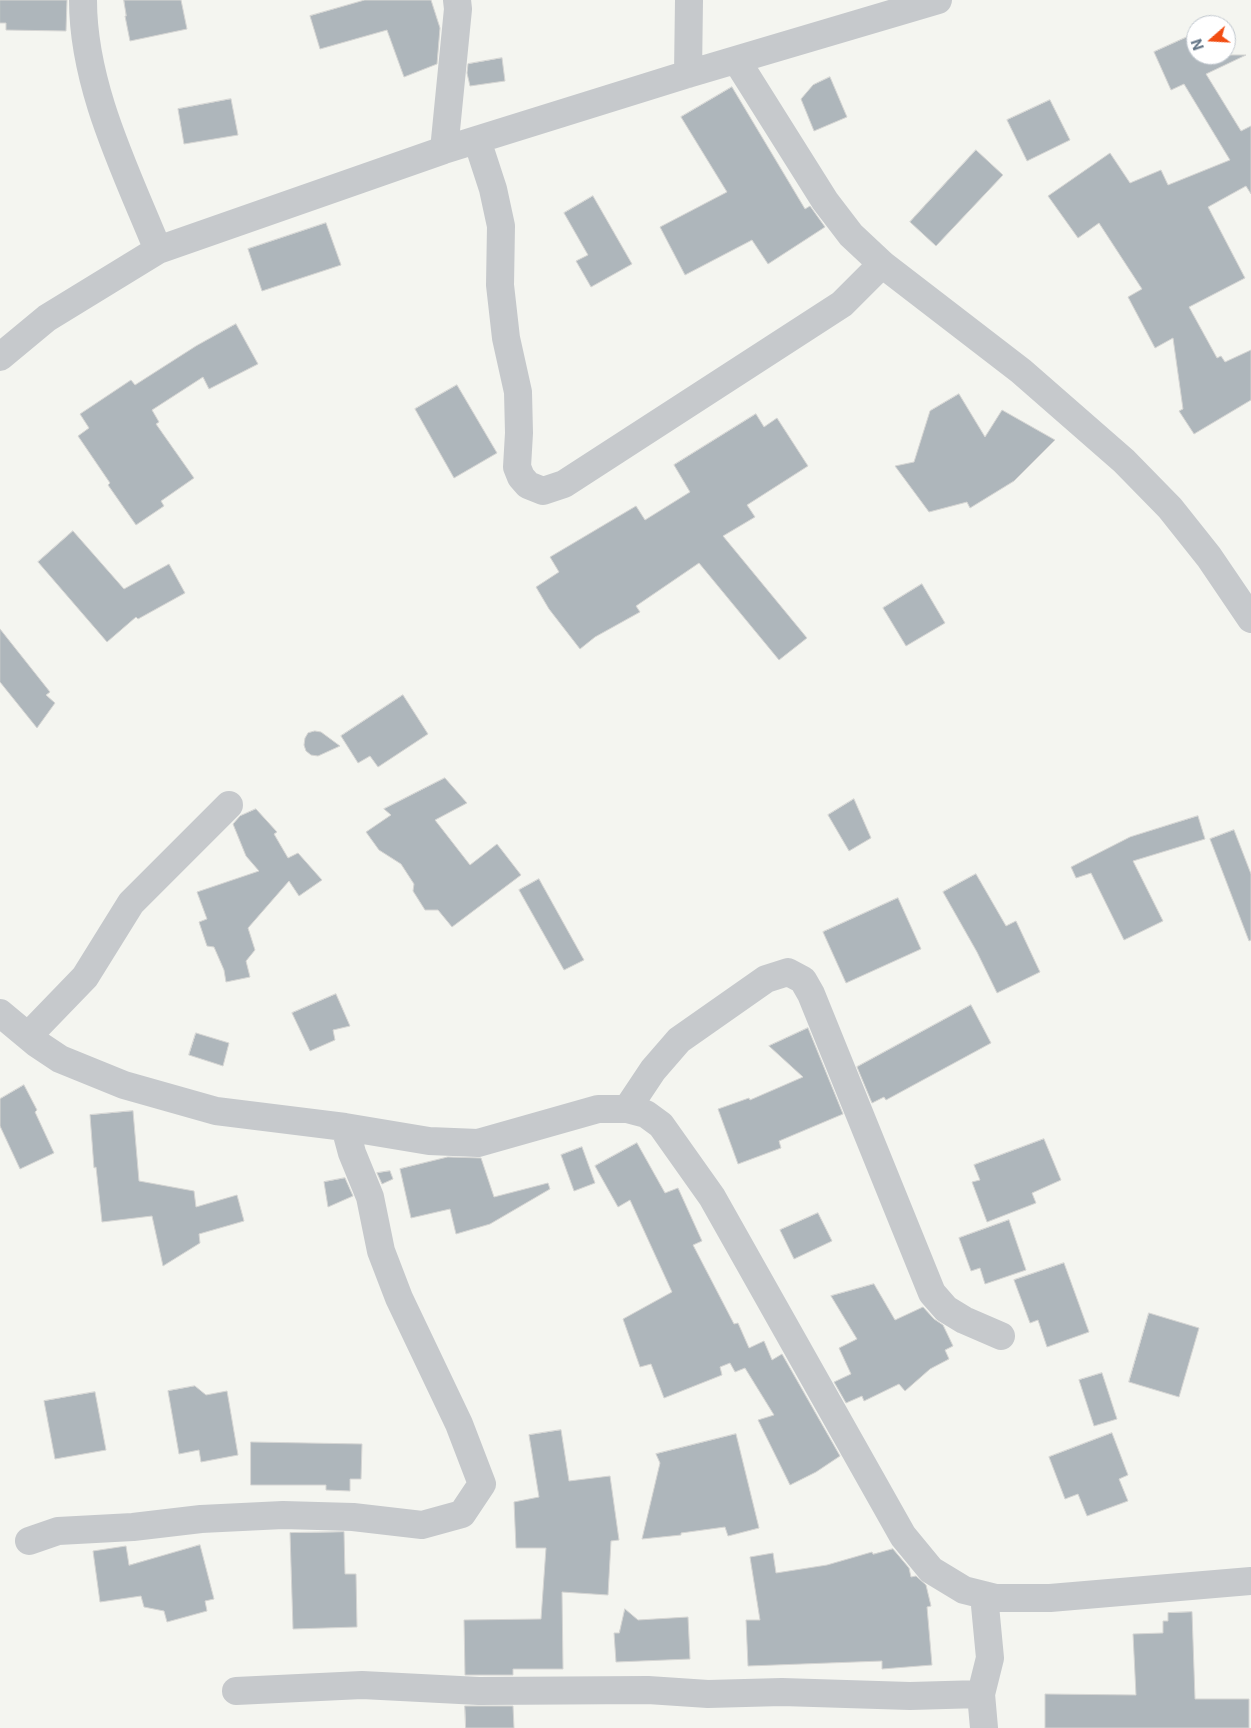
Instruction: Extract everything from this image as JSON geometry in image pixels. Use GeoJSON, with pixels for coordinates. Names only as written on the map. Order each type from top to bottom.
{"type":"FeatureCollection","features":[{"type":"Feature","properties":{"kind":"street"},"geometry":{"type":"LineString","coordinates":[[83,0],[83,22],[91,68],[108,126],[158,250]]}},
{"type":"Feature","properties":{"kind":"street"},"geometry":{"type":"LineString","coordinates":[[444,150],[458,9],[457,0]]}},
{"type":"Feature","properties":{"kind":"street"},"geometry":{"type":"LineString","coordinates":[[688,74],[690,0]]}},
{"type":"Feature","properties":{"kind":"street"},"geometry":{"type":"LineString","coordinates":[[0,357],[48,318],[158,250],[444,150],[688,74],[938,0]]}},
{"type":"Feature","properties":{"kind":"street"},"geometry":{"type":"LineString","coordinates":[[737,61],[825,201],[851,235],[882,264],[1021,371],[1124,461],[1170,508],[1209,558],[1251,619]]}},
{"type":"Feature","properties":{"kind":"street"},"geometry":{"type":"LineString","coordinates":[[477,140],[493,189],[501,226],[500,285],[506,338],[518,392],[519,433],[517,467],[521,477],[528,485],[543,491],[564,484],[834,310],[882,264]]}},
{"type":"Feature","properties":{"kind":"street"},"geometry":{"type":"LineString","coordinates":[[28,1036],[85,977],[131,903],[228,805]]}},
{"type":"Feature","properties":{"kind":"street"},"geometry":{"type":"LineString","coordinates":[[627,1110],[653,1070],[679,1040],[766,979],[788,972],[803,980],[811,994],[932,1293],[946,1309],[958,1317],[1001,1336]]}},
{"type":"Feature","properties":{"kind":"street"},"geometry":{"type":"LineString","coordinates":[[0,1013],[60,1059],[134,1088],[216,1111],[345,1127],[429,1141],[478,1143],[598,1109],[627,1110],[646,1114],[660,1125],[712,1197],[903,1536],[931,1570],[964,1590],[996,1598],[1050,1598],[1251,1581]]}},
{"type":"Feature","properties":{"kind":"street"},"geometry":{"type":"LineString","coordinates":[[29,1541],[58,1531],[133,1527],[201,1519],[291,1515],[353,1517],[422,1525],[462,1514],[482,1484],[459,1424],[399,1298],[381,1251],[370,1197],[352,1153],[345,1127]]}},
{"type":"Feature","properties":{"kind":"street"},"geometry":{"type":"LineString","coordinates":[[984,1595],[990,1658],[981,1694],[984,1728]]}},
{"type":"Feature","properties":{"kind":"street"},"geometry":{"type":"LineString","coordinates":[[236,1691],[362,1685],[479,1691],[648,1690],[708,1694],[782,1692],[910,1696],[981,1694]]}},
{"type":"Feature","properties":{"kind":"building"},"geometry":{"type":"Polygon","coordinates":[[[0,0],[67,0],[66,31],[6,30],[6,23],[0,23],[0,0]]]}},
{"type":"Feature","properties":{"kind":"building"},"geometry":{"type":"Polygon","coordinates":[[[124,0],[181,0],[187,29],[130,41],[124,0]]]}},
{"type":"Feature","properties":{"kind":"building"},"geometry":{"type":"Polygon","coordinates":[[[365,0],[431,0],[440,28],[437,64],[404,77],[387,30],[320,49],[310,16],[365,0]]]}},
{"type":"Feature","properties":{"kind":"building"},"geometry":{"type":"Polygon","coordinates":[[[1186,38],[1186,65],[1225,65],[1206,74],[1241,131],[1251,126],[1251,194],[1246,186],[1208,207],[1245,278],[1189,307],[1217,358],[1221,356],[1225,362],[1251,350],[1251,400],[1194,434],[1179,411],[1183,409],[1173,338],[1155,348],[1128,297],[1142,289],[1099,223],[1078,238],[1048,196],[1110,153],[1130,183],[1161,170],[1168,185],[1230,160],[1184,84],[1171,90],[1154,52],[1186,38]]]}},
{"type":"Feature","properties":{"kind":"building"},"geometry":{"type":"Polygon","coordinates":[[[1236,55],[1246,55],[1236,60],[1236,55]]]}},
{"type":"Feature","properties":{"kind":"building"},"geometry":{"type":"Polygon","coordinates":[[[502,58],[505,81],[470,86],[467,73],[468,64],[502,58]]]}},
{"type":"Feature","properties":{"kind":"building"},"geometry":{"type":"Polygon","coordinates":[[[830,77],[847,117],[814,131],[801,99],[813,85],[830,77]]]}},
{"type":"Feature","properties":{"kind":"building"},"geometry":{"type":"Polygon","coordinates":[[[732,87],[805,209],[810,206],[825,227],[768,264],[752,240],[685,275],[660,227],[727,192],[681,117],[732,87]]]}},
{"type":"Feature","properties":{"kind":"building"},"geometry":{"type":"Polygon","coordinates":[[[231,99],[238,135],[184,144],[178,109],[231,99]]]}},
{"type":"Feature","properties":{"kind":"building"},"geometry":{"type":"Polygon","coordinates":[[[1050,100],[1070,140],[1027,161],[1007,120],[1050,100]]]}},
{"type":"Feature","properties":{"kind":"building"},"geometry":{"type":"Polygon","coordinates":[[[976,150],[1003,175],[936,246],[910,222],[976,150]]]}},
{"type":"Feature","properties":{"kind":"building"},"geometry":{"type":"Polygon","coordinates":[[[593,196],[632,264],[591,287],[576,261],[588,255],[564,213],[593,196]]]}},
{"type":"Feature","properties":{"kind":"building"},"geometry":{"type":"Polygon","coordinates":[[[326,223],[341,265],[262,291],[248,249],[326,223]]]}},
{"type":"Feature","properties":{"kind":"building"},"geometry":{"type":"Polygon","coordinates":[[[236,324],[258,364],[209,389],[203,377],[152,410],[159,422],[156,424],[194,478],[161,501],[164,506],[136,525],[108,485],[110,483],[78,436],[89,428],[80,414],[131,380],[135,385],[196,346],[236,324]]]}},
{"type":"Feature","properties":{"kind":"building"},"geometry":{"type":"Polygon","coordinates":[[[457,385],[497,453],[454,478],[415,409],[457,385]]]}},
{"type":"Feature","properties":{"kind":"building"},"geometry":{"type":"Polygon","coordinates":[[[959,394],[985,437],[1002,410],[1055,440],[1014,481],[970,508],[967,502],[929,512],[895,466],[914,462],[930,411],[959,394]]]}},
{"type":"Feature","properties":{"kind":"building"},"geometry":{"type":"Polygon","coordinates":[[[756,414],[764,427],[777,418],[808,466],[747,505],[755,517],[723,536],[807,638],[779,660],[699,563],[636,606],[640,612],[595,637],[580,649],[549,609],[536,587],[559,572],[550,557],[636,506],[645,520],[690,492],[674,465],[756,414]]]}},
{"type":"Feature","properties":{"kind":"building"},"geometry":{"type":"Polygon","coordinates":[[[73,531],[124,589],[169,564],[185,593],[138,619],[136,617],[107,642],[38,562],[73,531]]]}},
{"type":"Feature","properties":{"kind":"building"},"geometry":{"type":"Polygon","coordinates":[[[922,584],[945,623],[906,646],[883,608],[922,584]]]}},
{"type":"Feature","properties":{"kind":"building"},"geometry":{"type":"Polygon","coordinates":[[[0,629],[50,692],[46,695],[55,703],[37,728],[0,682],[0,629]]]}},
{"type":"Feature","properties":{"kind":"building"},"geometry":{"type":"Polygon","coordinates":[[[403,695],[428,734],[378,767],[370,756],[358,763],[341,736],[403,695]]]}},
{"type":"Feature","properties":{"kind":"building"},"geometry":{"type":"Polygon","coordinates":[[[321,732],[340,746],[318,756],[311,755],[306,751],[304,745],[305,738],[308,733],[321,732]]]}},
{"type":"Feature","properties":{"kind":"building"},"geometry":{"type":"Polygon","coordinates":[[[445,778],[467,803],[435,820],[470,865],[497,844],[521,875],[452,927],[438,910],[425,910],[413,891],[414,884],[401,864],[379,850],[366,832],[391,815],[384,809],[445,778]]]}},
{"type":"Feature","properties":{"kind":"building"},"geometry":{"type":"Polygon","coordinates":[[[854,799],[871,838],[849,851],[828,815],[854,799]]]}},
{"type":"Feature","properties":{"kind":"building"},"geometry":{"type":"Polygon","coordinates":[[[256,809],[277,832],[274,834],[288,858],[298,853],[322,880],[299,896],[289,881],[248,928],[255,950],[246,961],[250,977],[226,982],[224,970],[214,947],[207,946],[199,922],[207,919],[197,892],[259,871],[246,856],[233,824],[240,816],[256,809]]]}},
{"type":"Feature","properties":{"kind":"building"},"geometry":{"type":"Polygon","coordinates":[[[1198,816],[1205,839],[1133,861],[1163,921],[1124,940],[1091,873],[1076,878],[1071,867],[1130,837],[1198,816]]]}},
{"type":"Feature","properties":{"kind":"building"},"geometry":{"type":"Polygon","coordinates":[[[1234,830],[1251,874],[1251,940],[1249,941],[1210,839],[1234,830]]]}},
{"type":"Feature","properties":{"kind":"building"},"geometry":{"type":"Polygon","coordinates":[[[976,874],[1006,926],[1016,921],[1040,972],[997,993],[977,952],[943,892],[976,874]]]}},
{"type":"Feature","properties":{"kind":"building"},"geometry":{"type":"Polygon","coordinates":[[[539,879],[584,960],[564,970],[519,890],[539,879]]]}},
{"type":"Feature","properties":{"kind":"building"},"geometry":{"type":"Polygon","coordinates":[[[898,898],[921,949],[846,983],[823,932],[898,898]]]}},
{"type":"Feature","properties":{"kind":"building"},"geometry":{"type":"Polygon","coordinates":[[[336,994],[350,1026],[333,1030],[335,1040],[310,1051],[292,1013],[336,994]]]}},
{"type":"Feature","properties":{"kind":"building"},"geometry":{"type":"Polygon","coordinates":[[[971,1005],[991,1043],[886,1100],[884,1097],[872,1103],[857,1067],[971,1005]]]}},
{"type":"Feature","properties":{"kind":"building"},"geometry":{"type":"Polygon","coordinates":[[[808,1028],[843,1114],[779,1141],[781,1148],[738,1164],[718,1109],[749,1098],[750,1100],[803,1077],[769,1046],[808,1028]]]}},
{"type":"Feature","properties":{"kind":"building"},"geometry":{"type":"Polygon","coordinates":[[[196,1033],[229,1043],[223,1066],[189,1055],[196,1033]]]}},
{"type":"Feature","properties":{"kind":"building"},"geometry":{"type":"Polygon","coordinates":[[[24,1085],[37,1110],[35,1112],[54,1153],[20,1169],[0,1126],[0,1099],[24,1085]]]}},
{"type":"Feature","properties":{"kind":"building"},"geometry":{"type":"Polygon","coordinates":[[[133,1111],[139,1181],[194,1191],[196,1207],[237,1195],[244,1221],[199,1234],[200,1243],[163,1266],[152,1216],[102,1222],[96,1167],[94,1168],[90,1115],[133,1111]]]}},
{"type":"Feature","properties":{"kind":"building"},"geometry":{"type":"Polygon","coordinates":[[[1044,1139],[1061,1180],[1032,1193],[1036,1203],[987,1222],[972,1182],[980,1180],[974,1165],[1044,1139]]]}},
{"type":"Feature","properties":{"kind":"building"},"geometry":{"type":"Polygon","coordinates":[[[637,1143],[665,1193],[678,1188],[702,1241],[693,1245],[734,1324],[738,1323],[749,1348],[764,1341],[772,1360],[782,1354],[840,1456],[816,1472],[790,1485],[758,1420],[774,1415],[745,1368],[735,1372],[730,1363],[720,1367],[722,1375],[664,1398],[651,1364],[640,1367],[623,1319],[672,1292],[630,1200],[618,1207],[595,1166],[637,1143]]]}},
{"type":"Feature","properties":{"kind":"building"},"geometry":{"type":"Polygon","coordinates":[[[582,1147],[595,1183],[574,1191],[561,1155],[582,1147]]]}},
{"type":"Feature","properties":{"kind":"building"},"geometry":{"type":"Polygon","coordinates":[[[448,1157],[481,1158],[494,1197],[548,1183],[550,1189],[490,1224],[456,1234],[450,1209],[411,1218],[400,1169],[448,1157]]]}},
{"type":"Feature","properties":{"kind":"building"},"geometry":{"type":"Polygon","coordinates":[[[390,1171],[393,1179],[382,1184],[377,1173],[390,1171]]]}},
{"type":"Feature","properties":{"kind":"building"},"geometry":{"type":"Polygon","coordinates":[[[345,1178],[353,1196],[328,1207],[324,1182],[345,1178]]]}},
{"type":"Feature","properties":{"kind":"building"},"geometry":{"type":"Polygon","coordinates":[[[818,1213],[832,1241],[794,1259],[780,1230],[818,1213]]]}},
{"type":"Feature","properties":{"kind":"building"},"geometry":{"type":"Polygon","coordinates":[[[1009,1220],[1026,1270],[985,1284],[980,1268],[971,1271],[959,1238],[1009,1220]]]}},
{"type":"Feature","properties":{"kind":"building"},"geometry":{"type":"Polygon","coordinates":[[[1064,1263],[1089,1332],[1047,1347],[1038,1320],[1030,1323],[1014,1280],[1064,1263]]]}},
{"type":"Feature","properties":{"kind":"building"},"geometry":{"type":"Polygon","coordinates":[[[874,1284],[895,1320],[923,1307],[934,1319],[943,1325],[953,1346],[945,1350],[949,1359],[930,1369],[905,1391],[899,1384],[864,1401],[862,1396],[846,1403],[834,1382],[851,1374],[839,1348],[857,1339],[831,1296],[874,1284]]]}},
{"type":"Feature","properties":{"kind":"building"},"geometry":{"type":"Polygon","coordinates":[[[1149,1313],[1199,1328],[1179,1397],[1129,1382],[1149,1313]]]}},
{"type":"Feature","properties":{"kind":"building"},"geometry":{"type":"Polygon","coordinates":[[[1102,1373],[1117,1419],[1094,1426],[1079,1380],[1102,1373]]]}},
{"type":"Feature","properties":{"kind":"building"},"geometry":{"type":"Polygon","coordinates":[[[195,1386],[206,1395],[227,1391],[238,1455],[201,1462],[199,1450],[179,1454],[168,1391],[195,1386]]]}},
{"type":"Feature","properties":{"kind":"building"},"geometry":{"type":"Polygon","coordinates":[[[95,1392],[106,1450],[55,1459],[44,1401],[95,1392]]]}},
{"type":"Feature","properties":{"kind":"building"},"geometry":{"type":"Polygon","coordinates":[[[561,1430],[569,1481],[610,1476],[619,1540],[611,1541],[608,1595],[562,1592],[563,1669],[513,1669],[513,1675],[465,1675],[464,1620],[541,1619],[546,1548],[516,1548],[514,1502],[539,1497],[529,1435],[561,1430]]]}},
{"type":"Feature","properties":{"kind":"building"},"geometry":{"type":"Polygon","coordinates":[[[1112,1433],[1128,1475],[1119,1479],[1128,1501],[1087,1516],[1078,1494],[1065,1499],[1049,1457],[1112,1433]]]}},
{"type":"Feature","properties":{"kind":"building"},"geometry":{"type":"Polygon","coordinates":[[[736,1434],[759,1528],[728,1536],[725,1527],[681,1533],[681,1535],[642,1539],[660,1463],[656,1454],[736,1434]]]}},
{"type":"Feature","properties":{"kind":"building"},"geometry":{"type":"Polygon","coordinates":[[[251,1442],[362,1444],[361,1479],[350,1479],[350,1491],[326,1490],[326,1485],[251,1485],[251,1442]]]}},
{"type":"Feature","properties":{"kind":"building"},"geometry":{"type":"Polygon","coordinates":[[[344,1532],[345,1574],[356,1574],[357,1627],[293,1629],[290,1533],[344,1532]]]}},
{"type":"Feature","properties":{"kind":"building"},"geometry":{"type":"Polygon","coordinates":[[[200,1545],[214,1599],[205,1601],[207,1611],[167,1622],[164,1611],[144,1607],[141,1596],[100,1602],[93,1551],[126,1546],[129,1565],[200,1545]]]}},
{"type":"Feature","properties":{"kind":"building"},"geometry":{"type":"Polygon","coordinates":[[[893,1549],[909,1568],[911,1577],[916,1576],[926,1585],[931,1606],[927,1607],[932,1665],[882,1669],[882,1661],[748,1666],[746,1620],[760,1620],[750,1557],[773,1553],[776,1573],[827,1565],[872,1552],[873,1554],[893,1549]]]}},
{"type":"Feature","properties":{"kind":"building"},"geometry":{"type":"Polygon","coordinates":[[[625,1609],[638,1620],[688,1617],[690,1659],[616,1662],[614,1633],[619,1633],[625,1609]]]}},
{"type":"Feature","properties":{"kind":"building"},"geometry":{"type":"Polygon","coordinates":[[[1192,1612],[1195,1699],[1249,1699],[1249,1728],[1045,1728],[1045,1694],[1136,1695],[1133,1634],[1163,1633],[1163,1621],[1168,1621],[1168,1613],[1192,1612]]]}},
{"type":"Feature","properties":{"kind":"building"},"geometry":{"type":"Polygon","coordinates":[[[465,1706],[513,1706],[514,1728],[466,1728],[465,1706]]]}}]}
